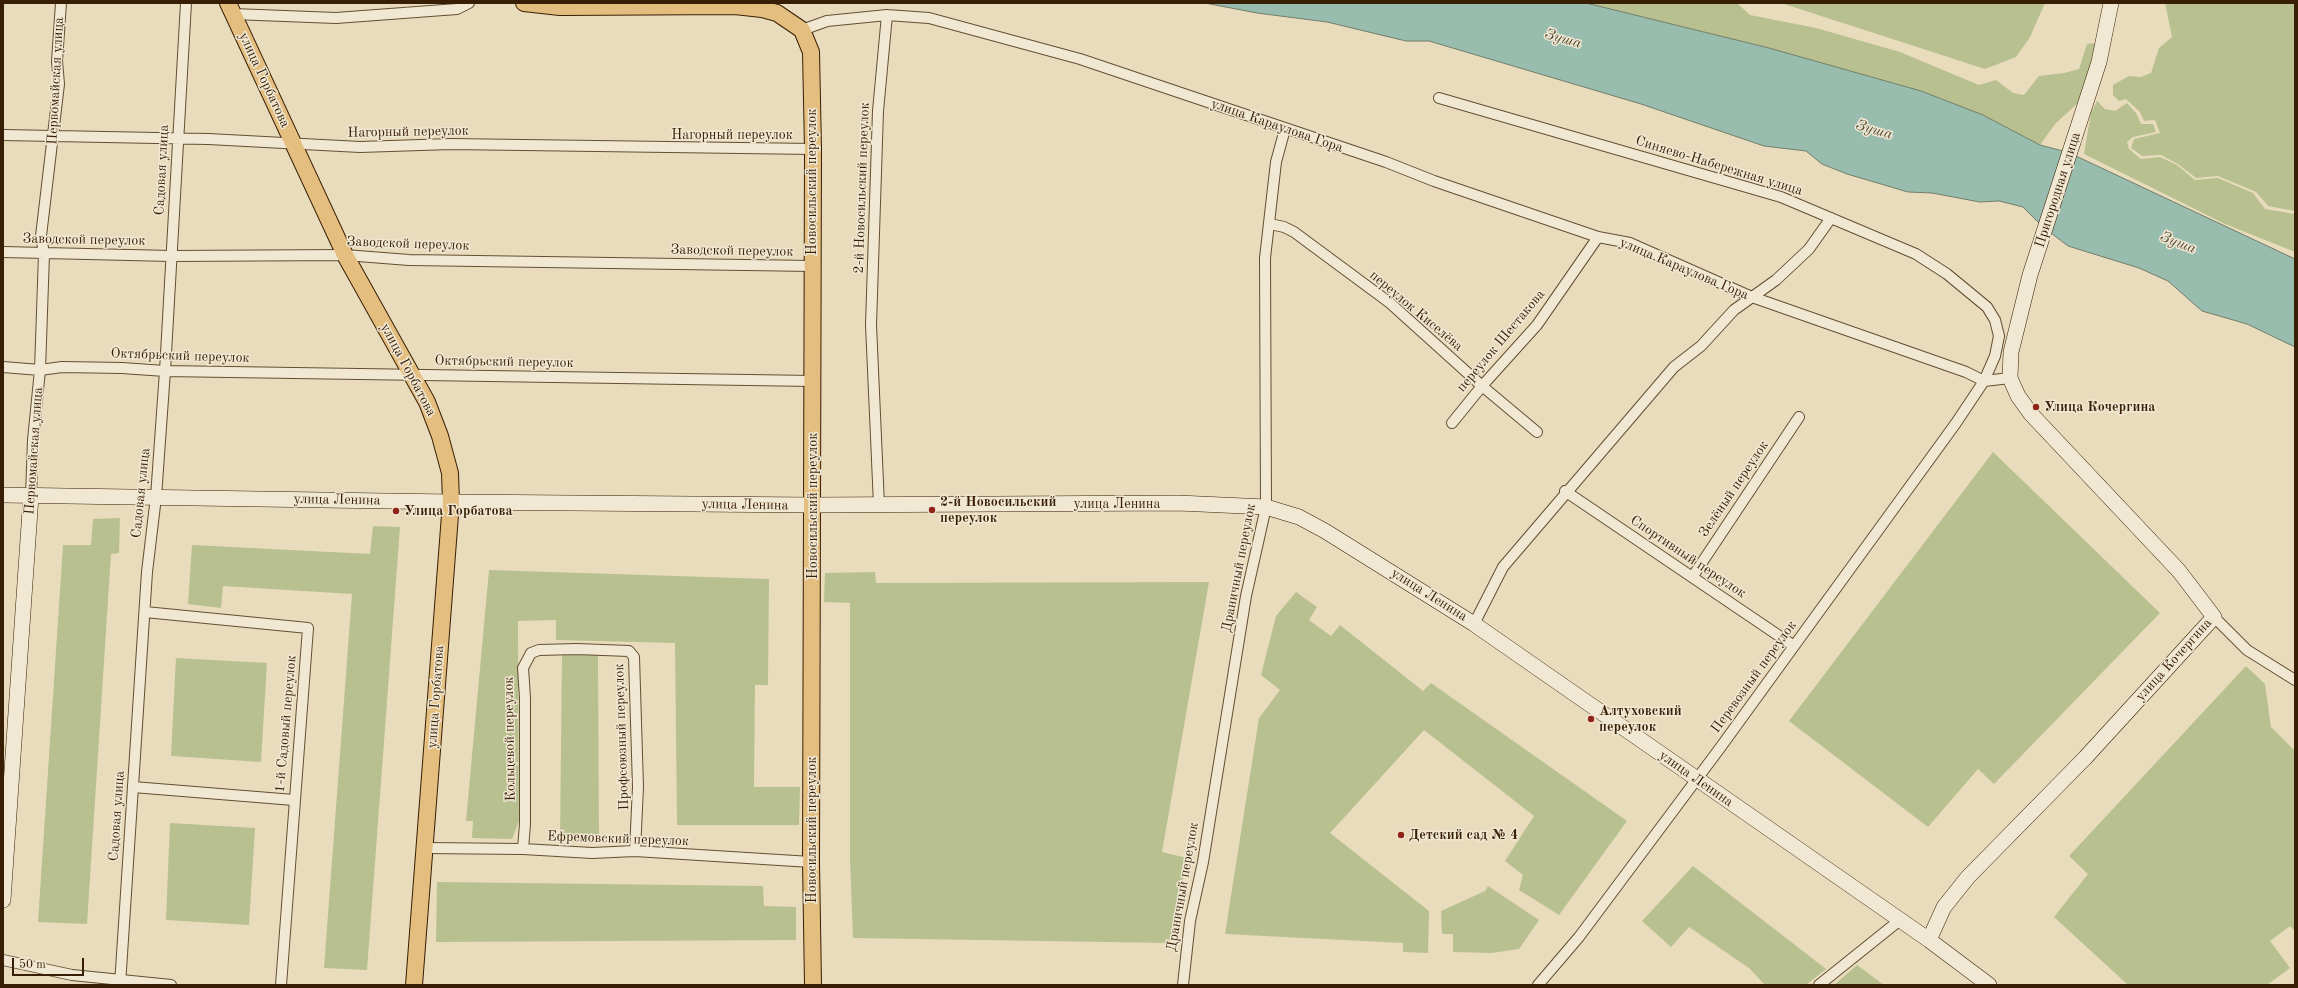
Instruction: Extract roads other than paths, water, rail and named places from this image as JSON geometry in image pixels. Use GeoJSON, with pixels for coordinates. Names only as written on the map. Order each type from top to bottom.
{"type":"FeatureCollection","features":[{"type":"Feature","properties":{"kind":"main road"},"geometry":{"type":"LineString","coordinates":[[524,3],[560,7],[735,6],[762,9],[777,14],[802,30]]}},
{"type":"Feature","properties":{"kind":"main road","name":"Пригородная улица"},"geometry":{"type":"LineString","coordinates":[[2010,378],[2011,352],[2030,275],[2099,62],[2111,3]]}},
{"type":"Feature","properties":{"kind":"main road","name":"улица Горбатова"},"geometry":{"type":"LineString","coordinates":[[230,9],[345,255],[427,402],[440,436],[450,473],[451,502],[414,985]]}},
{"type":"Feature","properties":{"kind":"main road","name":"Новосильский переулок"},"geometry":{"type":"LineString","coordinates":[[802,30],[811,52],[813,149],[811,862],[813,985]]}},
{"type":"Feature","properties":{"kind":"main road","name":"улица Кочергина"},"geometry":{"type":"LineString","coordinates":[[1930,940],[1944,907],[1968,877],[2085,758],[2214,617],[2179,571],[2031,414],[2018,396],[2010,378]]}},
{"type":"Feature","properties":{"kind":"main road","name":"улица Ленина"},"geometry":{"type":"LineString","coordinates":[[3,495],[451,502],[813,505],[1178,503],[1266,507],[1299,517],[1326,531],[1474,624],[1695,779],[1930,940],[1989,985]]}},
{"type":"Feature","properties":{"kind":"main road","name":"Первомайская улица"},"geometry":{"type":"LineString","coordinates":[[3,900],[31,496]]}},
{"type":"Feature","properties":{"kind":"street","name":"Первомайская улица"},"geometry":{"type":"LineString","coordinates":[[31,496],[33,440],[40,370],[44,254],[41,236],[54,137],[59,84],[57,61],[61,3]]}},
{"type":"Feature","properties":{"kind":"street","name":"Садовая улица"},"geometry":{"type":"LineString","coordinates":[[120,982],[150,541],[156,497],[186,3]]}},
{"type":"Feature","properties":{"kind":"street"},"geometry":{"type":"LineString","coordinates":[[230,9],[336,18],[457,9],[469,3]]}},
{"type":"Feature","properties":{"kind":"street","name":"улица Караулова Гора"},"geometry":{"type":"LineString","coordinates":[[802,30],[827,21],[887,15],[929,18],[1080,59],[1598,237],[1630,243],[1752,298],[1951,366],[1984,381]]}},
{"type":"Feature","properties":{"kind":"street","name":"2-й Новосильский переулок"},"geometry":{"type":"LineString","coordinates":[[879,505],[871,325],[878,111],[887,15]]}},
{"type":"Feature","properties":{"kind":"street","name":"Синяево-Набережная улица"},"geometry":{"type":"LineString","coordinates":[[1439,98],[1781,197],[1916,254],[1947,274],[1987,307],[1995,320],[2000,336],[1995,356],[1984,381]]}},
{"type":"Feature","properties":{"kind":"street","name":"Драничный переулок"},"geometry":{"type":"LineString","coordinates":[[1183,985],[1190,922],[1203,862],[1246,596],[1266,507],[1265,258],[1276,162],[1285,129]]}},
{"type":"Feature","properties":{"kind":"street","name":"Нагорный переулок"},"geometry":{"type":"LineString","coordinates":[[3,135],[178,139],[360,147],[451,144],[813,149]]}},
{"type":"Feature","properties":{"kind":"street"},"geometry":{"type":"LineString","coordinates":[[1474,624],[1502,567],[1565,491],[1674,367],[1701,346],[1734,310],[1776,280],[1809,249],[1831,218]]}},
{"type":"Feature","properties":{"kind":"street","name":"переулок Киселёва"},"geometry":{"type":"LineString","coordinates":[[1270,224],[1284,227],[1294,232],[1390,303],[1482,386],[1538,432]]}},
{"type":"Feature","properties":{"kind":"street","name":"переулок Шестакова"},"geometry":{"type":"LineString","coordinates":[[1452,423],[1482,386],[1537,325],[1598,237]]}},
{"type":"Feature","properties":{"kind":"street","name":"Заводской переулок"},"geometry":{"type":"LineString","coordinates":[[3,252],[171,256],[345,255],[409,260],[813,266]]}},
{"type":"Feature","properties":{"kind":"street","name":"Октябрьский переулок"},"geometry":{"type":"LineString","coordinates":[[3,367],[40,370],[62,367],[122,368],[164,372],[412,374],[479,377],[813,381]]}},
{"type":"Feature","properties":{"kind":"street"},"geometry":{"type":"LineString","coordinates":[[1984,381],[2010,378]]}},
{"type":"Feature","properties":{"kind":"street","name":"Перевозный переулок"},"geometry":{"type":"LineString","coordinates":[[1538,985],[1579,937],[1794,646],[1984,381]]}},
{"type":"Feature","properties":{"kind":"street","name":"Зелёный переулок"},"geometry":{"type":"LineString","coordinates":[[1692,576],[1799,417]]}},
{"type":"Feature","properties":{"kind":"street","name":"Спортивный переулок"},"geometry":{"type":"LineString","coordinates":[[1565,491],[1794,646]]}},
{"type":"Feature","properties":{"kind":"street","name":"1-й Садовый переулок"},"geometry":{"type":"LineString","coordinates":[[145,612],[308,628],[281,985]]}},
{"type":"Feature","properties":{"kind":"street"},"geometry":{"type":"LineString","coordinates":[[2214,617],[2247,650],[2295,680]]}},
{"type":"Feature","properties":{"kind":"street","name":"Кольцевой переулок"},"geometry":{"type":"LineString","coordinates":[[523,848],[525,808],[525,698],[523,668],[531,653],[539,650],[577,649]]}},
{"type":"Feature","properties":{"kind":"street","name":"Профсоюзный переулок"},"geometry":{"type":"LineString","coordinates":[[577,649],[628,651],[634,658],[638,786],[635,851]]}},
{"type":"Feature","properties":{"kind":"street"},"geometry":{"type":"LineString","coordinates":[[133,787],[294,800]]}},
{"type":"Feature","properties":{"kind":"street","name":"Ефремовский переулок"},"geometry":{"type":"LineString","coordinates":[[425,848],[523,848],[592,854],[635,851],[811,862]]}},
{"type":"Feature","properties":{"kind":"street"},"geometry":{"type":"LineString","coordinates":[[1820,985],[1900,920]]}},
{"type":"Feature","properties":{"kind":"street"},"geometry":{"type":"LineString","coordinates":[[3,960],[50,971],[120,982],[171,985]]}},
{"type":"Feature","properties":{"kind":"water","name":"Зуша"},"geometry":{"type":"Polygon","coordinates":[[[1205,3],[1586,3],[1769,48],[1921,91],[1983,115],[2040,145],[2063,151],[2039,223],[2023,207],[1999,201],[1980,202],[1932,193],[1908,192],[1847,174],[1822,164],[1806,151],[1764,146],[1641,104],[1429,41],[1406,41],[1327,22],[1257,13],[1205,3]]]}},
{"type":"Feature","properties":{"kind":"water","name":"Зуша"},"geometry":{"type":"Polygon","coordinates":[[[2076,156],[2295,259],[2295,347],[2247,324],[2202,311],[2168,281],[2139,268],[2068,246],[2051,233],[2076,156]]]}},
{"type":"Feature","properties":{"kind":"place","name":"Улица Кочергина"},"geometry":{"type":"Point","coordinates":[2036,407]}},
{"type":"Feature","properties":{"kind":"place","name":"2-й Новосильский переулок"},"geometry":{"type":"Point","coordinates":[932,510]}},
{"type":"Feature","properties":{"kind":"place","name":"Улица Горбатова"},"geometry":{"type":"Point","coordinates":[396,511]}},
{"type":"Feature","properties":{"kind":"place","name":"Алтуховский переулок"},"geometry":{"type":"Point","coordinates":[1591,719]}},
{"type":"Feature","properties":{"kind":"place","name":"Детский сад № 4"},"geometry":{"type":"Point","coordinates":[1401,835]}}]}
